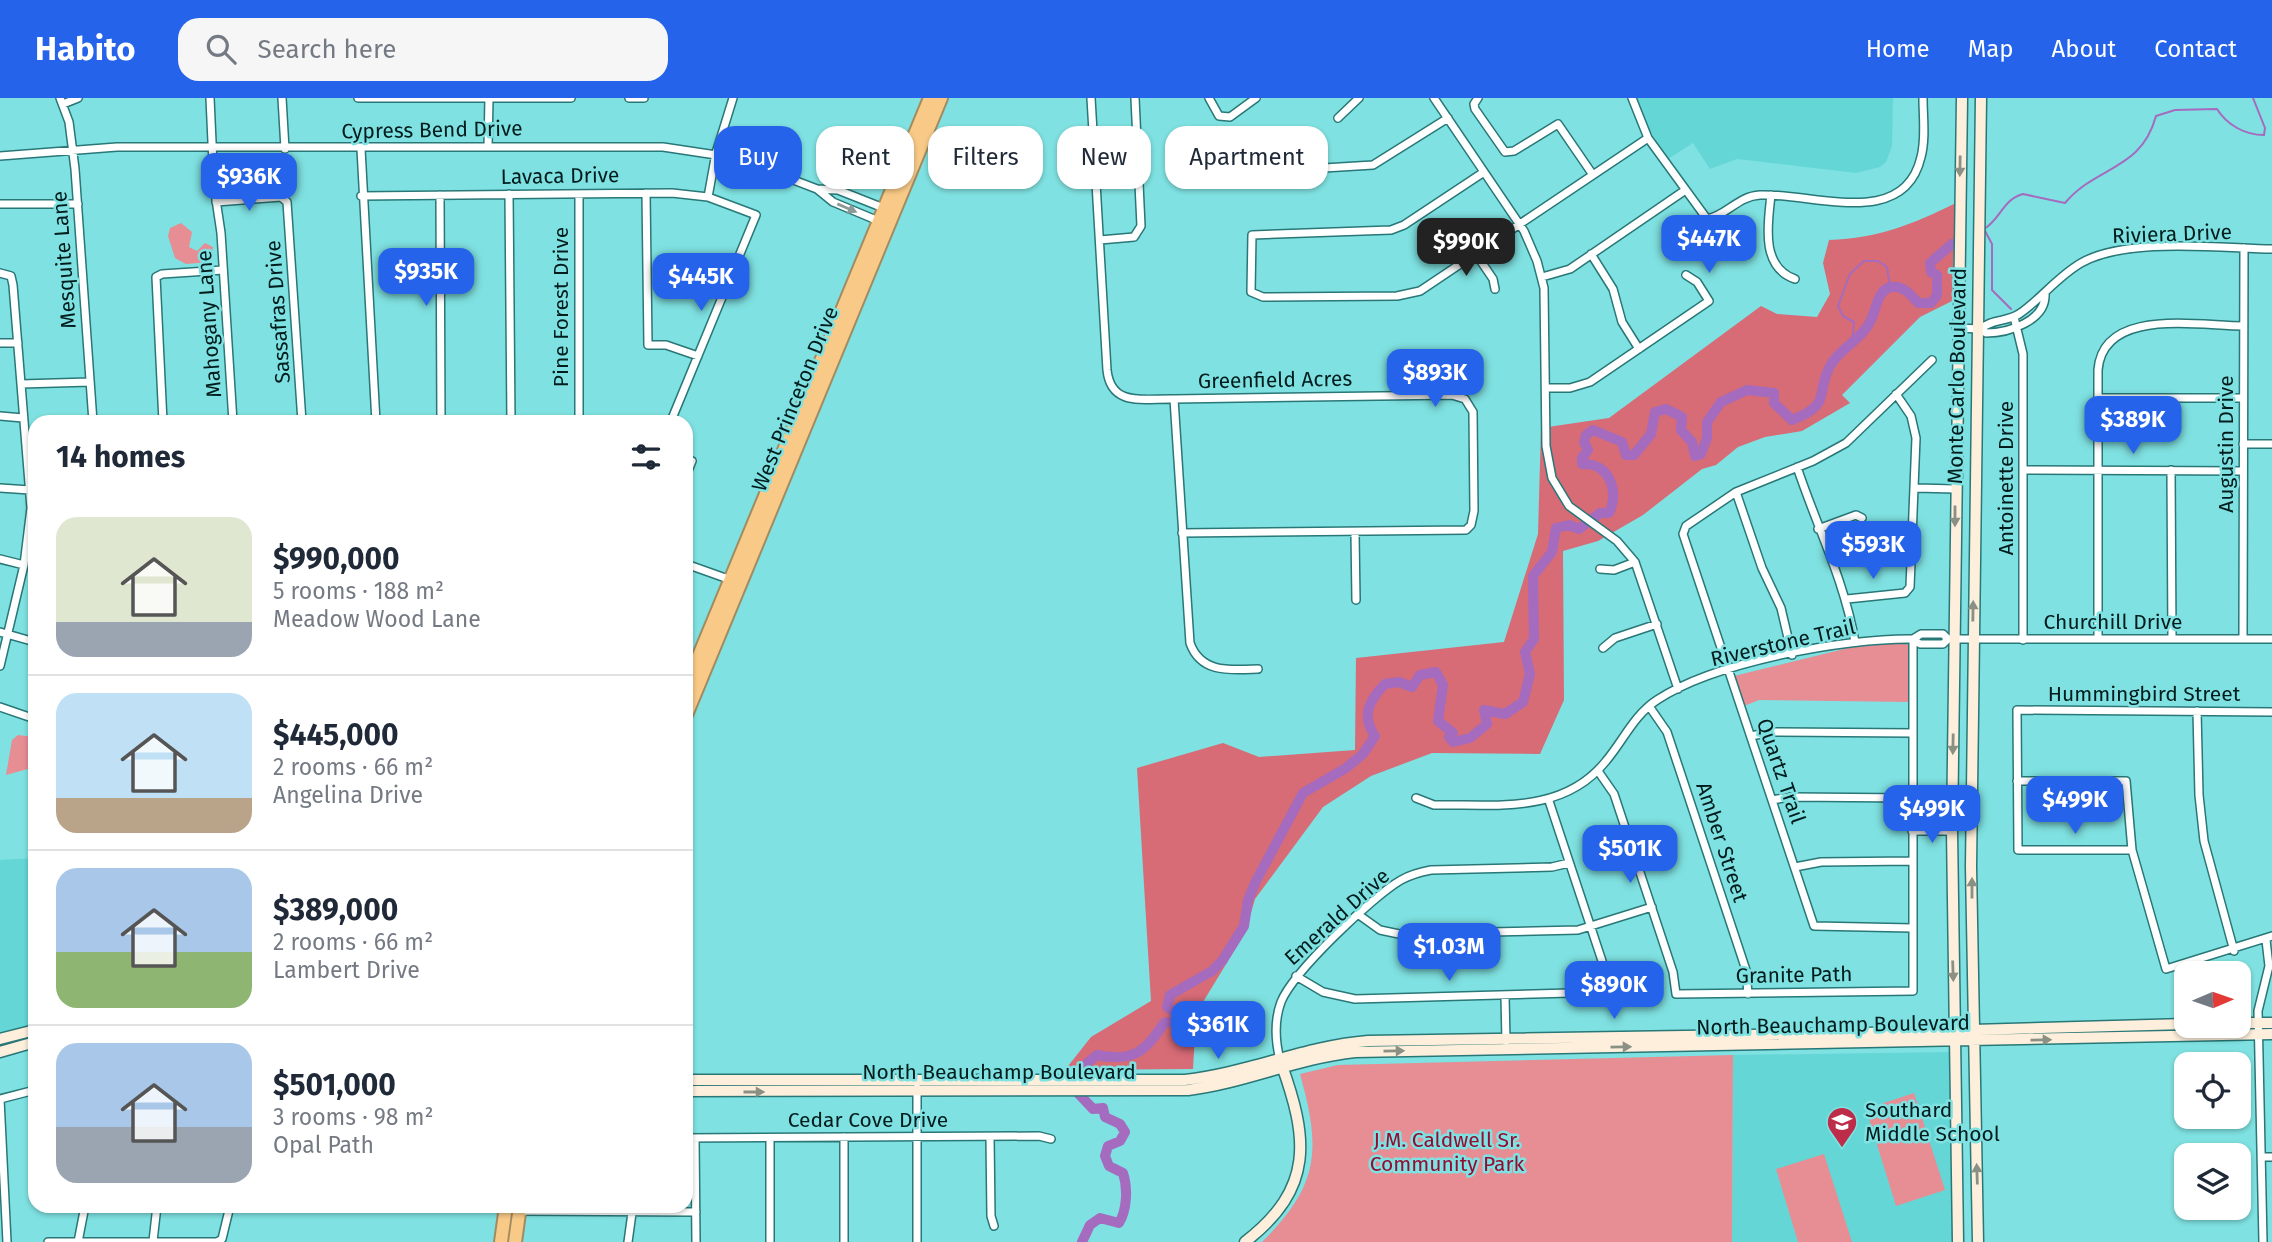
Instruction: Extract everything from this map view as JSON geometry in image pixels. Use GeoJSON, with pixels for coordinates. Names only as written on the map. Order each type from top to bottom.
{"type":"FeatureCollection","features":[{"type":"Feature","properties":{"kind":"highway","name":"West Princeton Drive"},"geometry":{"type":"LineString","coordinates":[[888,210],[930,98]]}},
{"type":"Feature","properties":{"kind":"highway","name":"West Princeton Drive"},"geometry":{"type":"LineString","coordinates":[[693,693],[882,223],[941,98]]}},
{"type":"Feature","properties":{"kind":"highway","name":"West Princeton Drive"},"geometry":{"type":"LineString","coordinates":[[693,672],[736,582]]}},
{"type":"Feature","properties":{"kind":"highway"},"geometry":{"type":"LineString","coordinates":[[501,1242],[505,1213]]}},
{"type":"Feature","properties":{"kind":"highway"},"geometry":{"type":"LineString","coordinates":[[514,1242],[518,1213]]}},
{"type":"Feature","properties":{"kind":"street"},"geometry":{"type":"LineString","coordinates":[[62,101],[78,98]]}},
{"type":"Feature","properties":{"kind":"street","name":"Mahogany Lane"},"geometry":{"type":"LineString","coordinates":[[210,98],[233,415]]}},
{"type":"Feature","properties":{"kind":"street"},"geometry":{"type":"LineString","coordinates":[[282,98],[285,149]]}},
{"type":"Feature","properties":{"kind":"street"},"geometry":{"type":"LineString","coordinates":[[358,98],[571,98]]}},
{"type":"Feature","properties":{"kind":"street"},"geometry":{"type":"LineString","coordinates":[[488,147],[489,98]]}},
{"type":"Feature","properties":{"kind":"street"},"geometry":{"type":"LineString","coordinates":[[629,98],[644,98]]}},
{"type":"Feature","properties":{"kind":"street"},"geometry":{"type":"LineString","coordinates":[[724,126],[733,98]]}},
{"type":"Feature","properties":{"kind":"street"},"geometry":{"type":"LineString","coordinates":[[1091,98],[1100,240],[1134,237],[1141,226],[1135,98]]}},
{"type":"Feature","properties":{"kind":"street"},"geometry":{"type":"LineString","coordinates":[[1209,98],[1219,116],[1230,117],[1256,98]]}},
{"type":"Feature","properties":{"kind":"street"},"geometry":{"type":"LineString","coordinates":[[1338,118],[1359,98]]}},
{"type":"Feature","properties":{"kind":"street"},"geometry":{"type":"LineString","coordinates":[[1434,98],[1533,248],[1542,277],[1549,466],[1558,490],[1572,509],[1617,541],[1635,562],[1678,689]]}},
{"type":"Feature","properties":{"kind":"street"},"geometry":{"type":"LineString","coordinates":[[1478,98],[1474,104],[1475,109],[1505,152],[1514,151],[1558,124],[1593,175]]}},
{"type":"Feature","properties":{"kind":"street"},"geometry":{"type":"LineString","coordinates":[[1632,98],[1648,138],[1684,191],[1707,219],[1745,198],[1771,195],[1861,203],[1879,201],[1896,193],[1911,179],[1922,157],[1923,98]]}},
{"type":"Feature","properties":{"kind":"street","name":"Monte Carlo Boulevard"},"geometry":{"type":"LineString","coordinates":[[1958,1242],[1951,639],[1962,98]]}},
{"type":"Feature","properties":{"kind":"street","name":"Monte Carlo Boulevard"},"geometry":{"type":"LineString","coordinates":[[1978,1242],[1973,1042],[1973,640],[1981,98]]}},
{"type":"Feature","properties":{"kind":"street","name":"Mesquite Lane"},"geometry":{"type":"LineString","coordinates":[[62,101],[78,204],[92,415]]}},
{"type":"Feature","properties":{"kind":"street"},"geometry":{"type":"LineString","coordinates":[[1328,168],[1373,166],[1448,118]]}},
{"type":"Feature","properties":{"kind":"street"},"geometry":{"type":"LineString","coordinates":[[1484,172],[1404,225],[1391,230],[1252,235],[1250,284],[1253,295],[1409,295],[1425,289],[1648,138]]}},
{"type":"Feature","properties":{"kind":"street","name":"Cypress Bend Drive"},"geometry":{"type":"LineString","coordinates":[[0,156],[117,147],[663,147],[714,153]]}},
{"type":"Feature","properties":{"kind":"street"},"geometry":{"type":"LineString","coordinates":[[360,149],[375,415]]}},
{"type":"Feature","properties":{"kind":"street"},"geometry":{"type":"LineString","coordinates":[[708,197],[714,164]]}},
{"type":"Feature","properties":{"kind":"street","name":"Cypress Bend Drive"},"geometry":{"type":"LineString","coordinates":[[817,189],[838,190],[888,210]]}},
{"type":"Feature","properties":{"kind":"street","name":"Cypress Bend Drive"},"geometry":{"type":"LineString","coordinates":[[817,189],[833,202],[882,223]]}},
{"type":"Feature","properties":{"kind":"street"},"geometry":{"type":"LineString","coordinates":[[1542,277],[1566,271],[1684,191]]}},
{"type":"Feature","properties":{"kind":"street"},"geometry":{"type":"LineString","coordinates":[[646,193],[648,345],[667,345],[698,356],[673,415]]}},
{"type":"Feature","properties":{"kind":"street","name":"Lavaca Drive"},"geometry":{"type":"LineString","coordinates":[[361,196],[646,193],[708,197],[756,215],[698,356]]}},
{"type":"Feature","properties":{"kind":"street"},"geometry":{"type":"LineString","coordinates":[[509,194],[511,415]]}},
{"type":"Feature","properties":{"kind":"street","name":"Pine Forest Drive"},"geometry":{"type":"LineString","coordinates":[[579,194],[579,415]]}},
{"type":"Feature","properties":{"kind":"street"},"geometry":{"type":"LineString","coordinates":[[440,195],[441,415]]}},
{"type":"Feature","properties":{"kind":"street"},"geometry":{"type":"LineString","coordinates":[[1771,195],[1769,247],[1782,272],[1795,279]]}},
{"type":"Feature","properties":{"kind":"street","name":"Sassafras Drive"},"geometry":{"type":"LineString","coordinates":[[216,202],[281,197],[286,200],[301,415]]}},
{"type":"Feature","properties":{"kind":"street"},"geometry":{"type":"LineString","coordinates":[[0,204],[78,204]]}},
{"type":"Feature","properties":{"kind":"street","name":"Greenfield Acres"},"geometry":{"type":"LineString","coordinates":[[1100,240],[1108,377],[1113,391],[1123,397],[1174,399],[1452,395],[1465,399],[1471,407],[1475,427],[1471,525],[1457,532],[1182,533]]}},
{"type":"Feature","properties":{"kind":"street","name":"Augustin Drive"},"geometry":{"type":"LineString","coordinates":[[2243,639],[2244,248]]}},
{"type":"Feature","properties":{"kind":"street","name":"Riviera Drive"},"geometry":{"type":"LineString","coordinates":[[1979,329],[1986,323],[2014,317],[2077,266],[2115,250],[2272,249]]}},
{"type":"Feature","properties":{"kind":"street"},"geometry":{"type":"LineString","coordinates":[[1476,254],[1493,279],[1495,289]]}},
{"type":"Feature","properties":{"kind":"street"},"geometry":{"type":"LineString","coordinates":[[1591,254],[1613,289],[1622,322],[1639,349]]}},
{"type":"Feature","properties":{"kind":"street"},"geometry":{"type":"LineString","coordinates":[[163,415],[156,277],[162,274],[223,270]]}},
{"type":"Feature","properties":{"kind":"street"},"geometry":{"type":"LineString","coordinates":[[0,273],[11,276],[28,469]]}},
{"type":"Feature","properties":{"kind":"street"},"geometry":{"type":"LineString","coordinates":[[1546,388],[1582,385],[1709,301],[1697,282],[1686,275]]}},
{"type":"Feature","properties":{"kind":"street","name":"Riviera Drive"},"geometry":{"type":"LineString","coordinates":[[1956,328],[1979,329],[1986,334],[2018,327],[2039,311],[2046,302],[2045,293]]}},
{"type":"Feature","properties":{"kind":"street","name":"Antoinette Drive"},"geometry":{"type":"LineString","coordinates":[[2014,317],[2023,354],[2023,640]]}},
{"type":"Feature","properties":{"kind":"street"},"geometry":{"type":"LineString","coordinates":[[2098,639],[2098,398],[2101,354],[2110,341],[2122,331],[2141,326],[2243,326]]}},
{"type":"Feature","properties":{"kind":"street"},"geometry":{"type":"LineString","coordinates":[[0,343],[18,343]]}},
{"type":"Feature","properties":{"kind":"street"},"geometry":{"type":"LineString","coordinates":[[1792,655],[1781,608],[1762,568],[1736,492],[1846,443],[1932,360]]}},
{"type":"Feature","properties":{"kind":"street"},"geometry":{"type":"LineString","coordinates":[[21,384],[90,382]]}},
{"type":"Feature","properties":{"kind":"street"},"geometry":{"type":"LineString","coordinates":[[1847,599],[1908,591],[1916,488],[1915,427],[1896,394]]}},
{"type":"Feature","properties":{"kind":"street"},"geometry":{"type":"LineString","coordinates":[[2098,398],[2243,398]]}},
{"type":"Feature","properties":{"kind":"street","name":"Greenfield Acres"},"geometry":{"type":"LineString","coordinates":[[1174,399],[1189,636],[1196,655],[1215,668],[1258,669]]}},
{"type":"Feature","properties":{"kind":"street"},"geometry":{"type":"LineString","coordinates":[[0,416],[23,418]]}},
{"type":"Feature","properties":{"kind":"street"},"geometry":{"type":"LineString","coordinates":[[2243,444],[2272,444]]}},
{"type":"Feature","properties":{"kind":"street"},"geometry":{"type":"LineString","coordinates":[[1797,467],[1818,529],[1847,599],[1854,642]]}},
{"type":"Feature","properties":{"kind":"street"},"geometry":{"type":"LineString","coordinates":[[2023,470],[2243,471]]}},
{"type":"Feature","properties":{"kind":"street"},"geometry":{"type":"LineString","coordinates":[[2171,470],[2172,639]]}},
{"type":"Feature","properties":{"kind":"street"},"geometry":{"type":"LineString","coordinates":[[0,488],[28,490]]}},
{"type":"Feature","properties":{"kind":"street"},"geometry":{"type":"LineString","coordinates":[[1916,488],[1955,489]]}},
{"type":"Feature","properties":{"kind":"street","name":"Quartz Trail"},"geometry":{"type":"LineString","coordinates":[[1736,492],[1686,526],[1683,534],[1814,926],[1912,928]]}},
{"type":"Feature","properties":{"kind":"street"},"geometry":{"type":"LineString","coordinates":[[1818,529],[1856,515],[1862,518]]}},
{"type":"Feature","properties":{"kind":"street"},"geometry":{"type":"LineString","coordinates":[[1355,533],[1356,600]]}},
{"type":"Feature","properties":{"kind":"street"},"geometry":{"type":"LineString","coordinates":[[0,666],[4,633],[24,565],[28,541]]}},
{"type":"Feature","properties":{"kind":"street"},"geometry":{"type":"LineString","coordinates":[[0,559],[24,565]]}},
{"type":"Feature","properties":{"kind":"street"},"geometry":{"type":"LineString","coordinates":[[1600,569],[1611,571],[1635,562]]}},
{"type":"Feature","properties":{"kind":"street"},"geometry":{"type":"LineString","coordinates":[[693,567],[736,582]]}},
{"type":"Feature","properties":{"kind":"street"},"geometry":{"type":"LineString","coordinates":[[1603,648],[1615,638],[1657,624]]}},
{"type":"Feature","properties":{"kind":"street"},"geometry":{"type":"LineString","coordinates":[[4,633],[28,640]]}},
{"type":"Feature","properties":{"kind":"street"},"geometry":{"type":"LineString","coordinates":[[1912,928],[1913,639]]}},
{"type":"Feature","properties":{"kind":"street","name":"Riverstone Trail"},"geometry":{"type":"LineString","coordinates":[[1416,799],[1434,805],[1549,801],[1577,788],[1598,771],[1649,706],[1678,689],[1729,670],[1854,642],[1913,639],[1920,644],[1943,644],[1951,639]]}},
{"type":"Feature","properties":{"kind":"street","name":"Churchill Drive"},"geometry":{"type":"LineString","coordinates":[[1951,639],[2272,639]]}},
{"type":"Feature","properties":{"kind":"street","name":"Amber Street"},"geometry":{"type":"LineString","coordinates":[[1649,706],[1665,726],[1746,970],[1748,993]]}},
{"type":"Feature","properties":{"kind":"street"},"geometry":{"type":"LineString","coordinates":[[0,707],[28,717]]}},
{"type":"Feature","properties":{"kind":"street","name":"Hummingbird Street"},"geometry":{"type":"LineString","coordinates":[[2018,781],[2017,710],[2272,712]]}},
{"type":"Feature","properties":{"kind":"street"},"geometry":{"type":"LineString","coordinates":[[2197,711],[2204,841],[2234,950]]}},
{"type":"Feature","properties":{"kind":"street"},"geometry":{"type":"LineString","coordinates":[[1751,736],[1771,732],[1913,733]]}},
{"type":"Feature","properties":{"kind":"street"},"geometry":{"type":"LineString","coordinates":[[1359,915],[1374,928],[1399,934],[1572,931],[1652,907],[1614,794],[1598,771]]}},
{"type":"Feature","properties":{"kind":"street"},"geometry":{"type":"LineString","coordinates":[[2132,850],[2018,850],[2018,781],[2126,781],[2132,850],[2166,969],[2269,938],[2270,957],[2259,998],[2258,1022],[2263,1242]]}},
{"type":"Feature","properties":{"kind":"street"},"geometry":{"type":"LineString","coordinates":[[1772,800],[1790,797],[1912,798]]}},
{"type":"Feature","properties":{"kind":"street"},"geometry":{"type":"LineString","coordinates":[[1296,976],[1323,992],[1349,998],[1595,995],[1609,990],[1549,801]]}},
{"type":"Feature","properties":{"kind":"street"},"geometry":{"type":"LineString","coordinates":[[1912,831],[1952,831]]}},
{"type":"Feature","properties":{"kind":"street"},"geometry":{"type":"LineString","coordinates":[[1795,867],[1821,862],[1912,862]]}},
{"type":"Feature","properties":{"kind":"street","name":"Emerald Drive"},"geometry":{"type":"LineString","coordinates":[[1282,1064],[1276,1021],[1284,996],[1296,976],[1394,885],[1419,873],[1437,869],[1552,867],[1569,863]]}},
{"type":"Feature","properties":{"kind":"street","name":"Granite Path"},"geometry":{"type":"LineString","coordinates":[[1652,907],[1673,972],[1676,994],[1913,991],[1912,928]]}},
{"type":"Feature","properties":{"kind":"street"},"geometry":{"type":"LineString","coordinates":[[1505,996],[1506,1044]]}},
{"type":"Feature","properties":{"kind":"street"},"geometry":{"type":"LineString","coordinates":[[2251,1022],[2272,1023]]}},
{"type":"Feature","properties":{"kind":"street","name":"North Beauchamp Boulevard"},"geometry":{"type":"LineString","coordinates":[[1506,1044],[2174,1024]]}},
{"type":"Feature","properties":{"kind":"street"},"geometry":{"type":"LineString","coordinates":[[0,1039],[28,1032]]}},
{"type":"Feature","properties":{"kind":"street","name":"North Beauchamp Boulevard"},"geometry":{"type":"LineString","coordinates":[[693,1080],[1059,1092],[1159,1086],[1221,1076],[1282,1064],[1353,1042],[1973,1042],[2272,1034]]}},
{"type":"Feature","properties":{"kind":"street"},"geometry":{"type":"LineString","coordinates":[[0,1052],[28,1044]]}},
{"type":"Feature","properties":{"kind":"street"},"geometry":{"type":"LineString","coordinates":[[1245,1242],[1263,1228],[1279,1209],[1292,1186],[1301,1156],[1300,1118],[1282,1064]]}},
{"type":"Feature","properties":{"kind":"street","name":"North Beauchamp Boulevard"},"geometry":{"type":"LineString","coordinates":[[693,1091],[1058,1080],[1159,1086]]}},
{"type":"Feature","properties":{"kind":"street"},"geometry":{"type":"LineString","coordinates":[[917,1086],[917,1242]]}},
{"type":"Feature","properties":{"kind":"street"},"geometry":{"type":"LineString","coordinates":[[7,1242],[0,1099],[28,1092]]}},
{"type":"Feature","properties":{"kind":"street"},"geometry":{"type":"LineString","coordinates":[[844,1137],[844,1242]]}},
{"type":"Feature","properties":{"kind":"street"},"geometry":{"type":"LineString","coordinates":[[990,1137],[991,1216],[994,1226]]}},
{"type":"Feature","properties":{"kind":"street"},"geometry":{"type":"LineString","coordinates":[[695,1138],[696,1242]]}},
{"type":"Feature","properties":{"kind":"street","name":"Cedar Cove Drive"},"geometry":{"type":"LineString","coordinates":[[695,1138],[1051,1139]]}},
{"type":"Feature","properties":{"kind":"street"},"geometry":{"type":"LineString","coordinates":[[770,1138],[770,1242]]}},
{"type":"Feature","properties":{"kind":"street"},"geometry":{"type":"LineString","coordinates":[[2261,1157],[2272,1157]]}},
{"type":"Feature","properties":{"kind":"street"},"geometry":{"type":"LineString","coordinates":[[78,1242],[84,1213]]}},
{"type":"Feature","properties":{"kind":"street"},"geometry":{"type":"LineString","coordinates":[[153,1241],[157,1213]]}},
{"type":"Feature","properties":{"kind":"street"},"geometry":{"type":"LineString","coordinates":[[48,1242],[222,1239],[228,1213]]}},
{"type":"Feature","properties":{"kind":"street"},"geometry":{"type":"LineString","coordinates":[[628,1242],[632,1213]]}},
{"type":"Feature","properties":{"kind":"street"},"geometry":{"type":"LineString","coordinates":[[2263,1230],[2272,1230]]}},
{"type":"Feature","properties":{"kind":"shaded area"},"geometry":{"type":"Polygon","coordinates":[[[1637,98],[1893,98],[1892,146],[1886,162],[1880,167],[1856,173],[1737,159],[1710,169],[1693,143],[1668,159],[1647,126],[1637,98]]]}},
{"type":"Feature","properties":{"kind":"shaded area"},"geometry":{"type":"Polygon","coordinates":[[[1956,203],[1952,301],[1920,317],[1842,395],[1850,403],[1802,431],[1765,437],[1738,447],[1716,465],[1702,469],[1643,515],[1598,541],[1563,551],[1564,700],[1540,754],[1432,753],[1371,776],[1323,807],[1255,899],[1245,933],[1203,1002],[1195,1034],[1193,1069],[1065,1070],[1091,1037],[1151,1001],[1137,768],[1223,743],[1259,757],[1355,750],[1356,658],[1504,642],[1538,534],[1541,428],[1609,418],[1761,306],[1777,314],[1817,317],[1830,294],[1823,263],[1829,240],[1894,229],[1956,203]]]}},
{"type":"Feature","properties":{"kind":"shaded area"},"geometry":{"type":"Polygon","coordinates":[[[28,858],[28,1028],[0,1035],[0,860],[28,858]]]}},
{"type":"Feature","properties":{"kind":"shaded area","name":"Southard Middle School"},"geometry":{"type":"Polygon","coordinates":[[[1949,1052],[1953,1242],[1732,1242],[1733,1055],[1949,1052]]]}},
{"type":"Feature","properties":{"kind":"green space"},"geometry":{"type":"Polygon","coordinates":[[[181,223],[192,232],[189,247],[197,251],[205,243],[213,247],[211,262],[186,264],[175,258],[168,236],[170,228],[181,223]]]}},
{"type":"Feature","properties":{"kind":"green space"},"geometry":{"type":"Polygon","coordinates":[[[1895,643],[1911,645],[1909,702],[1759,700],[1744,706],[1734,676],[1848,648],[1895,643]]]}},
{"type":"Feature","properties":{"kind":"green space"},"geometry":{"type":"Polygon","coordinates":[[[18,735],[28,736],[28,769],[6,775],[12,740],[18,735]]]}},
{"type":"Feature","properties":{"kind":"green space","name":"J.M. Caldwell Sr. Community Park"},"geometry":{"type":"Polygon","coordinates":[[[1733,1055],[1732,1242],[1262,1242],[1295,1202],[1311,1165],[1311,1124],[1300,1074],[1338,1065],[1733,1055]]]}},
{"type":"Feature","properties":{"kind":"green space"},"geometry":{"type":"Polygon","coordinates":[[[1914,1093],[1945,1190],[1896,1206],[1866,1109],[1914,1093]]]}},
{"type":"Feature","properties":{"kind":"green space"},"geometry":{"type":"Polygon","coordinates":[[[1824,1154],[1852,1242],[1798,1242],[1776,1169],[1824,1154]]]}},
{"type":"Feature","properties":{"kind":"waterway"},"geometry":{"type":"LineString","coordinates":[[2011,309],[1992,290],[1992,244],[1984,229],[2011,200],[2023,194],[2065,203],[2091,181],[2129,158],[2149,134],[2156,116],[2175,110],[2217,109],[2237,128],[2264,135],[2265,128],[2253,98]]}},
{"type":"Feature","properties":{"kind":"waterway"},"geometry":{"type":"LineString","coordinates":[[1082,1242],[1090,1225],[1100,1218],[1119,1223],[1124,1212],[1126,1192],[1123,1173],[1109,1166],[1105,1156],[1108,1146],[1120,1141],[1125,1132],[1120,1124],[1105,1117],[1103,1108],[1093,1109],[1078,1093],[1086,1064],[1097,1055],[1120,1057],[1136,1053],[1150,1042],[1164,1023],[1178,1021],[1180,1016],[1167,1007],[1170,995],[1212,971],[1222,961],[1244,926],[1248,900],[1256,881],[1303,793],[1346,768],[1363,754],[1375,736],[1368,722],[1369,708],[1385,684],[1399,682],[1412,687],[1420,675],[1436,672],[1443,685],[1438,721],[1453,733],[1449,737],[1453,742],[1470,738],[1487,724],[1484,710],[1505,714],[1523,702],[1530,674],[1525,652],[1534,639],[1533,576],[1552,552],[1556,528],[1569,525],[1579,529],[1600,513],[1609,513],[1612,505],[1612,488],[1605,473],[1599,468],[1582,464],[1582,458],[1588,450],[1584,442],[1586,435],[1593,430],[1622,442],[1626,455],[1634,455],[1651,434],[1655,412],[1666,409],[1682,417],[1681,430],[1692,442],[1695,456],[1701,454],[1707,438],[1707,422],[1721,402],[1747,390],[1774,393],[1774,403],[1792,420],[1805,414],[1813,409],[1821,398],[1830,366],[1866,328],[1880,296],[1886,289],[1899,288],[1918,303],[1931,303],[1937,295],[1937,275],[1931,272],[1930,263],[1952,244]]}},
{"type":"Feature","properties":{"kind":"waterway"},"geometry":{"type":"LineString","coordinates":[[1852,344],[1854,322],[1843,316],[1838,306],[1850,274],[1864,261],[1878,261],[1887,267],[1890,287]]}},
{"type":"Feature","properties":{"kind":"place","name":"Southard Middle School"},"geometry":{"type":"Point","coordinates":[1842,1149]}}]}
